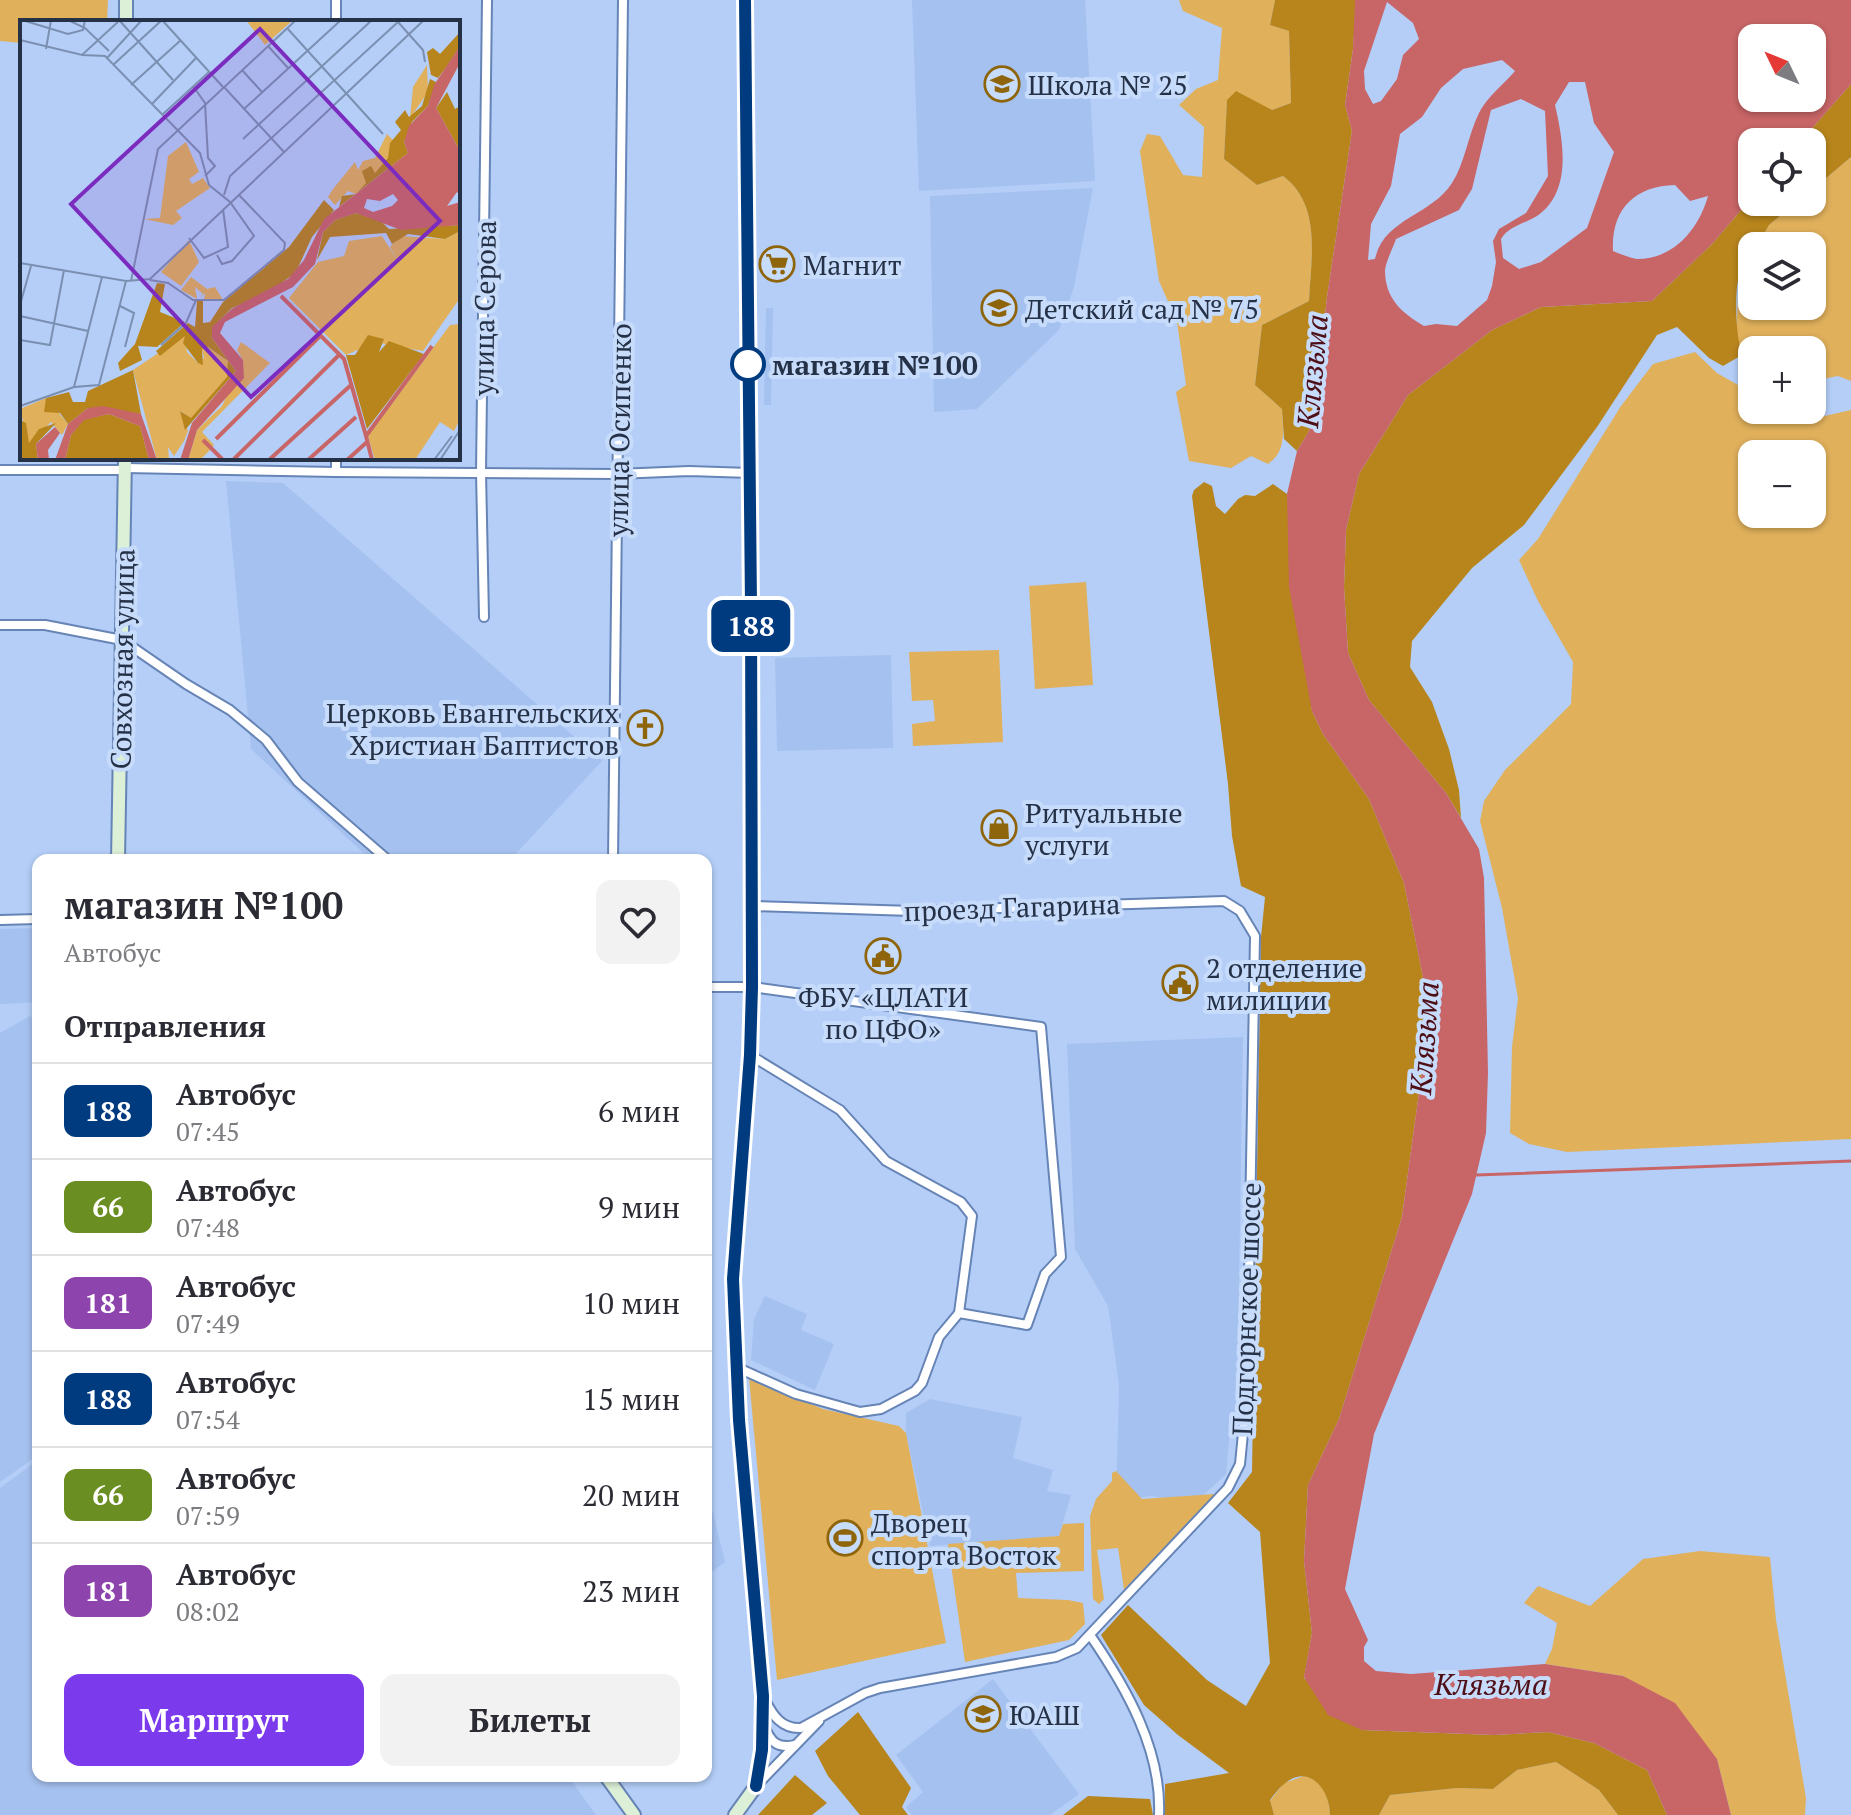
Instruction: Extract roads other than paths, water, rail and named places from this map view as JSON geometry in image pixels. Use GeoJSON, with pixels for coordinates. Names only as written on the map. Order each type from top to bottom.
{"type":"FeatureCollection","features":[{"type":"Feature","properties":{"kind":"main road"},"geometry":{"type":"LineString","coordinates":[[735,1815],[756,1786],[761,1759],[763,1696],[736,1367],[733,1279],[750,1055],[752,987],[745,0]]}},
{"type":"Feature","properties":{"kind":"main road","name":"Совхозная улица"},"geometry":{"type":"LineString","coordinates":[[118,854],[125,466]]}},
{"type":"Feature","properties":{"kind":"main road"},"geometry":{"type":"LineString","coordinates":[[610,1782],[634,1815]]}},
{"type":"Feature","properties":{"kind":"street","name":"улица Серова"},"geometry":{"type":"LineString","coordinates":[[484,617],[481,472],[487,0]]}},
{"type":"Feature","properties":{"kind":"street","name":"улица Осипенко"},"geometry":{"type":"LineString","coordinates":[[613,854],[623,0]]}},
{"type":"Feature","properties":{"kind":"street"},"geometry":{"type":"LineString","coordinates":[[336,460],[336,472]]}},
{"type":"Feature","properties":{"kind":"street"},"geometry":{"type":"LineString","coordinates":[[0,470],[125,466],[336,472],[750,473]]}},
{"type":"Feature","properties":{"kind":"street"},"geometry":{"type":"LineString","coordinates":[[0,625],[45,625],[122,640],[230,710],[266,740],[298,782],[381,854]]}},
{"type":"Feature","properties":{"kind":"street","name":"проезд Гагарина"},"geometry":{"type":"LineString","coordinates":[[752,906],[912,911],[1224,901],[1240,911],[1255,936]]}},
{"type":"Feature","properties":{"kind":"street"},"geometry":{"type":"LineString","coordinates":[[0,920],[32,919]]}},
{"type":"Feature","properties":{"kind":"street","name":"Подгорнское шоссе"},"geometry":{"type":"LineString","coordinates":[[763,1696],[771,1711],[790,1729],[801,1728],[880,1688],[1056,1657],[1077,1648],[1228,1488],[1240,1464],[1247,1392],[1255,936]]}},
{"type":"Feature","properties":{"kind":"street"},"geometry":{"type":"LineString","coordinates":[[712,987],[752,987],[1041,1027],[1061,1257],[1045,1274],[1027,1325],[959,1313]]}},
{"type":"Feature","properties":{"kind":"street"},"geometry":{"type":"LineString","coordinates":[[736,1367],[796,1394],[860,1412],[881,1409],[915,1391],[922,1383],[939,1337],[959,1313],[972,1216],[961,1202],[886,1161],[840,1110],[750,1055]]}},
{"type":"Feature","properties":{"kind":"street"},"geometry":{"type":"LineString","coordinates":[[1090,1635],[1121,1679],[1139,1717],[1160,1791],[1159,1815]]}},
{"type":"Feature","properties":{"kind":"street"},"geometry":{"type":"LineString","coordinates":[[756,1786],[828,1712]]}},
{"type":"Feature","properties":{"kind":"street"},"geometry":{"type":"LineString","coordinates":[[762,1721],[773,1743],[783,1747],[795,1745]]}},
{"type":"Feature","properties":{"kind":"water","name":"Клязьма"},"geometry":{"type":"Polygon","coordinates":[[[1355,0],[1851,0],[1851,84],[1812,128],[1738,128],[1738,213],[1712,244],[1652,301],[1541,307],[1492,330],[1408,395],[1359,474],[1346,530],[1344,587],[1348,653],[1369,700],[1446,793],[1479,849],[1484,878],[1488,1073],[1486,1133],[1472,1194],[1374,1434],[1345,1589],[1368,1640],[1364,1647],[1364,1661],[1376,1671],[1411,1674],[1545,1664],[1623,1676],[1675,1703],[1717,1759],[1731,1815],[1667,1815],[1647,1770],[1594,1743],[1548,1732],[1494,1735],[1362,1730],[1328,1715],[1304,1677],[1312,1633],[1304,1561],[1308,1485],[1339,1419],[1402,1217],[1424,1056],[1424,982],[1404,883],[1369,799],[1323,734],[1312,711],[1289,587],[1287,494],[1297,451],[1309,431],[1315,409],[1327,297],[1352,131],[1345,105],[1353,49],[1355,0]],[[1387,2],[1364,71],[1365,89],[1373,104],[1381,101],[1397,79],[1403,55],[1419,39],[1413,23],[1387,2]],[[1502,60],[1463,69],[1441,88],[1422,117],[1400,134],[1391,186],[1371,224],[1368,260],[1375,259],[1388,234],[1432,203],[1452,183],[1482,107],[1515,71],[1502,60]],[[1569,82],[1555,105],[1562,149],[1561,179],[1556,193],[1537,216],[1512,228],[1501,239],[1503,258],[1519,269],[1541,262],[1587,228],[1614,152],[1594,123],[1585,82],[1569,82]],[[1521,99],[1491,110],[1472,189],[1459,210],[1396,239],[1387,263],[1386,280],[1396,304],[1424,326],[1457,326],[1487,300],[1496,262],[1493,241],[1499,229],[1526,213],[1548,176],[1545,111],[1521,99]],[[1675,185],[1660,186],[1637,196],[1621,212],[1613,236],[1613,251],[1637,259],[1651,258],[1674,248],[1692,230],[1708,196],[1690,201],[1675,185]]]}},
{"type":"Feature","properties":{"kind":"waterway"},"geometry":{"type":"LineString","coordinates":[[1476,1175],[1851,1161]]}},
{"type":"Feature","properties":{"kind":"place","name":"Школа № 25"},"geometry":{"type":"Point","coordinates":[1002,84]}},
{"type":"Feature","properties":{"kind":"place","name":"Магнит"},"geometry":{"type":"Point","coordinates":[777,264]}},
{"type":"Feature","properties":{"kind":"place","name":"Детский сад № 75"},"geometry":{"type":"Point","coordinates":[999,308]}},
{"type":"Feature","properties":{"kind":"place","name":"магазин №100"},"geometry":{"type":"Point","coordinates":[748,364]}},
{"type":"Feature","properties":{"kind":"place","name":"Церковь Евангельских Христиан Баптистов"},"geometry":{"type":"Point","coordinates":[645,728]}},
{"type":"Feature","properties":{"kind":"place","name":"Ритуальные услуги"},"geometry":{"type":"Point","coordinates":[999,828]}},
{"type":"Feature","properties":{"kind":"place","name":"ФБУ «ЦЛАТИ по ЦФО»"},"geometry":{"type":"Point","coordinates":[883,956]}},
{"type":"Feature","properties":{"kind":"place","name":"2 отделение милиции"},"geometry":{"type":"Point","coordinates":[1180,983]}},
{"type":"Feature","properties":{"kind":"place","name":"Дворец спорта Восток"},"geometry":{"type":"Point","coordinates":[845,1538]}},
{"type":"Feature","properties":{"kind":"place","name":"ЮАШ"},"geometry":{"type":"Point","coordinates":[983,1714]}}]}
